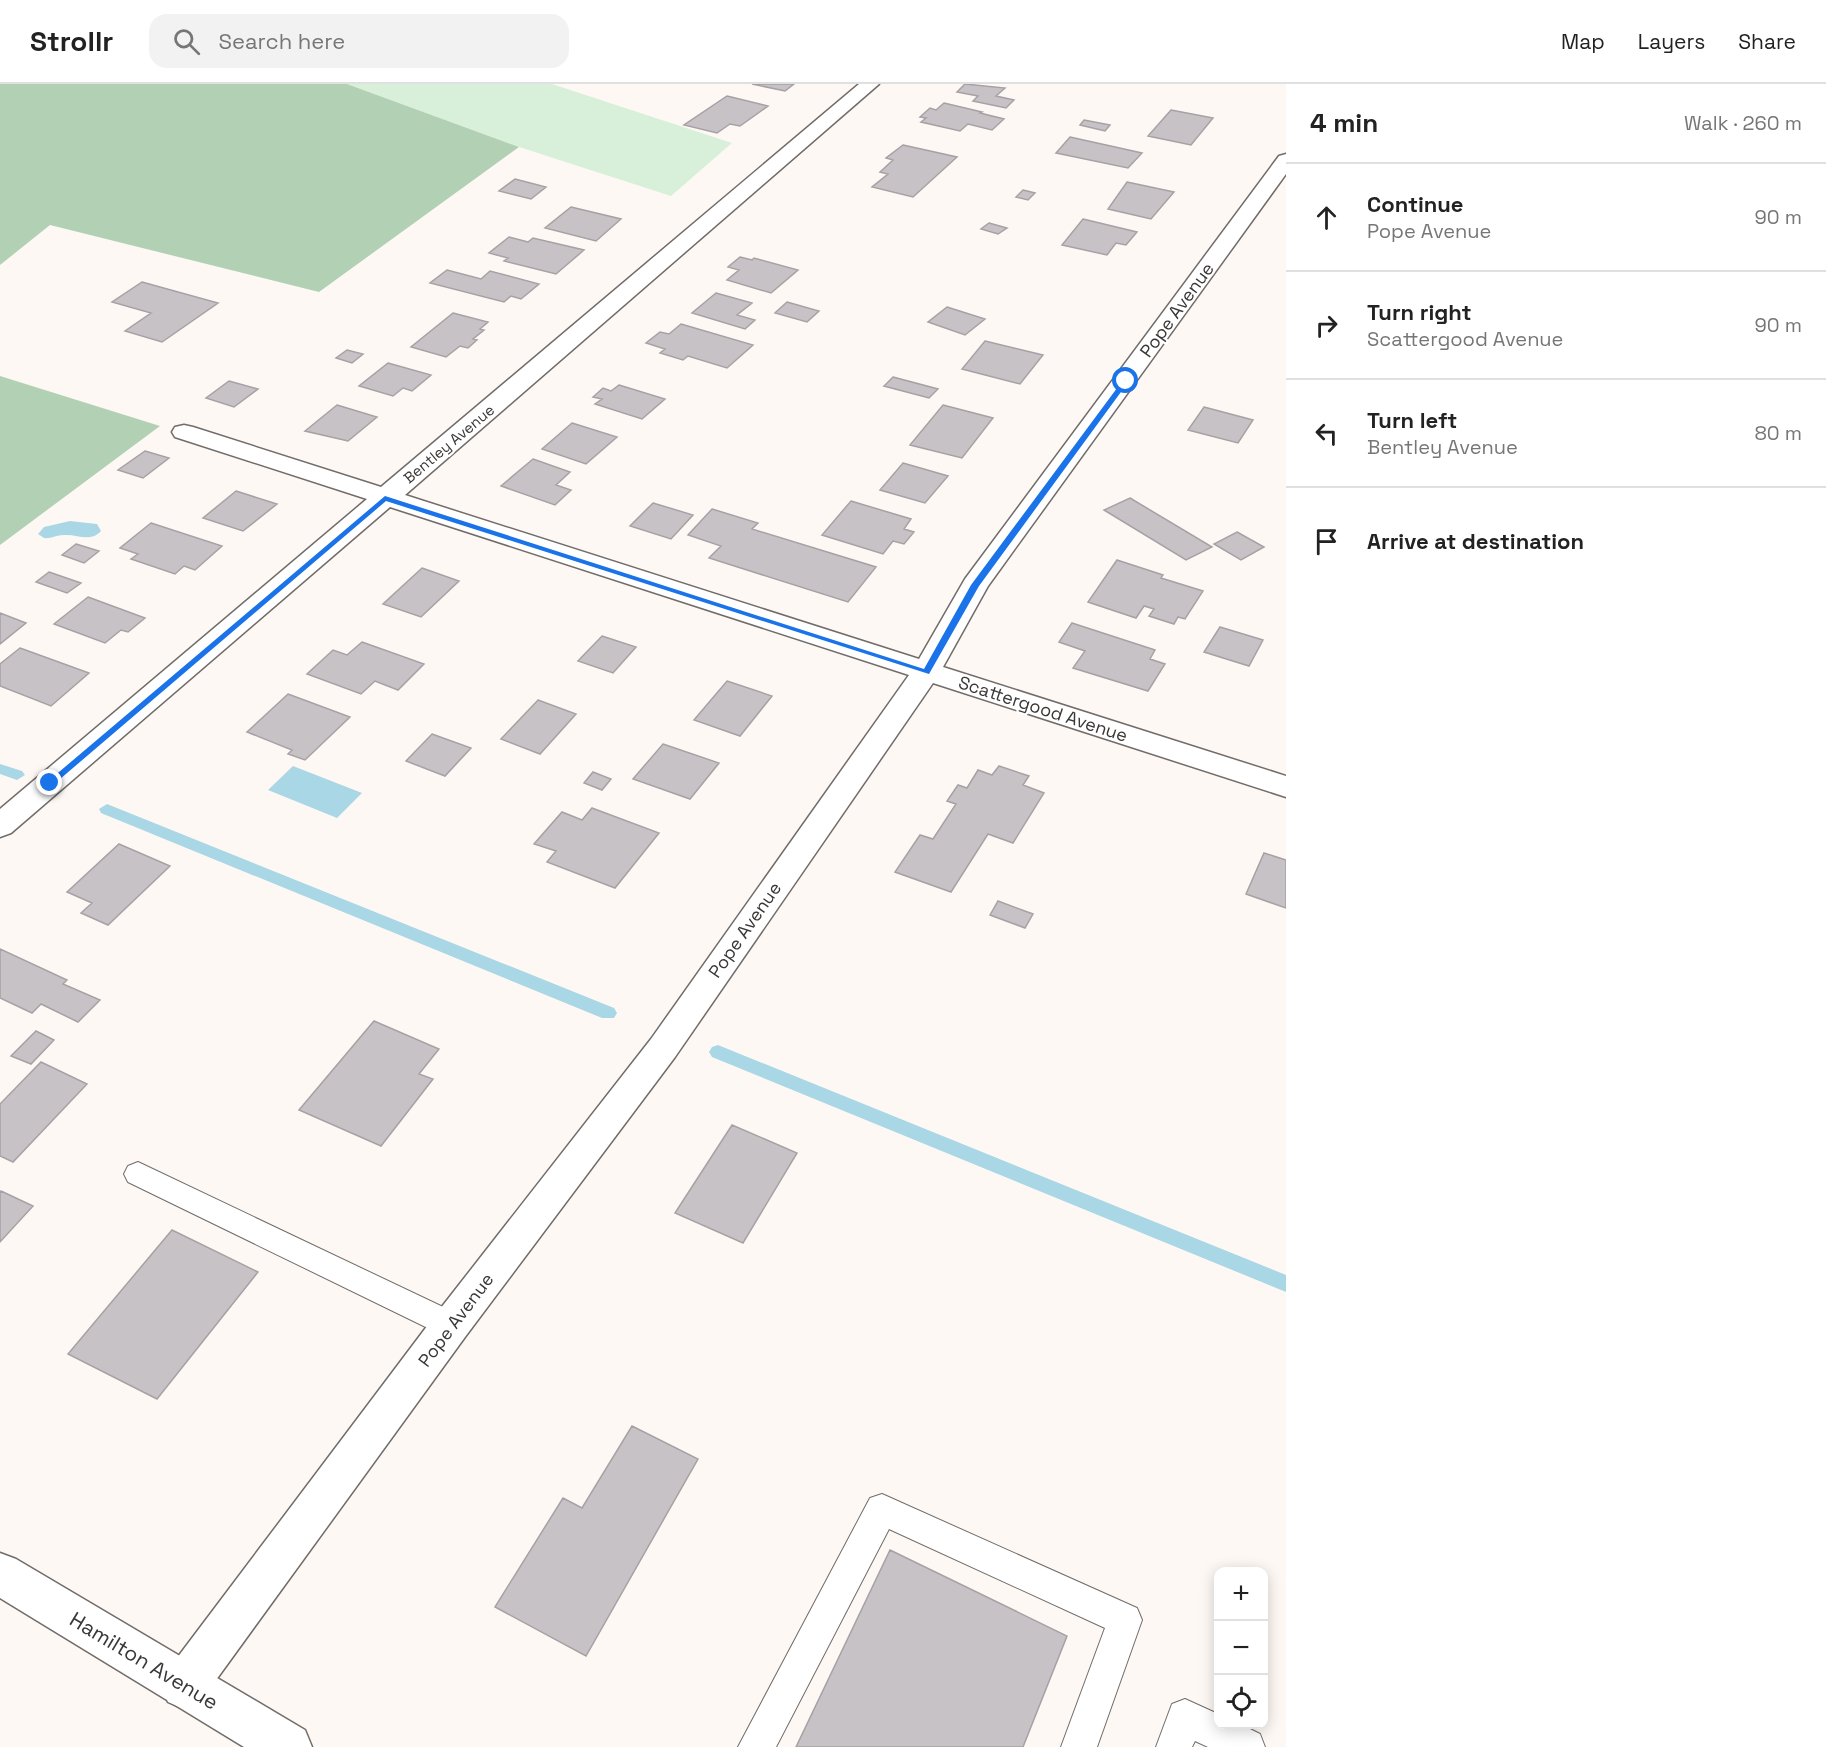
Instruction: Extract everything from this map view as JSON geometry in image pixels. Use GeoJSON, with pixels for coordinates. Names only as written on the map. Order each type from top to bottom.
{"type":"FeatureCollection","features":[{"type":"Feature","properties":{"kind":"street","name":"Bentley Avenue"},"geometry":{"type":"LineString","coordinates":[[0,826],[870,84]]}},
{"type":"Feature","properties":{"kind":"street","name":"Pope Avenue"},"geometry":{"type":"LineString","coordinates":[[184,1686],[452,1325],[663,1048],[926,672],[975,585],[1286,160]]}},
{"type":"Feature","properties":{"kind":"street","name":"Scattergood Avenue"},"geometry":{"type":"LineString","coordinates":[[184,432],[1286,787]]}},
{"type":"Feature","properties":{"kind":"street","name":"Hamilton Avenue"},"geometry":{"type":"LineString","coordinates":[[0,1574],[288,1747]]}},
{"type":"Feature","properties":{"kind":"lane"},"geometry":{"type":"LineString","coordinates":[[138,1174],[452,1325]]}},
{"type":"Feature","properties":{"kind":"lane"},"geometry":{"type":"LineString","coordinates":[[756,1747],[882,1509],[1125,1620],[1078,1747]]}},
{"type":"Feature","properties":{"kind":"lane"},"geometry":{"type":"LineString","coordinates":[[1174,1747],[1185,1717],[1247,1747]]}},
{"type":"Feature","properties":{"kind":"green space"},"geometry":{"type":"Polygon","coordinates":[[[0,84],[347,84],[519,147],[319,292],[50,225],[0,265],[0,84]]]}},
{"type":"Feature","properties":{"kind":"green space"},"geometry":{"type":"Polygon","coordinates":[[[347,84],[552,84],[732,143],[671,196],[519,147],[347,84]]]}},
{"type":"Feature","properties":{"kind":"green space"},"geometry":{"type":"Polygon","coordinates":[[[0,376],[160,426],[0,545],[0,376]]]}},
{"type":"Feature","properties":{"kind":"water"},"geometry":{"type":"Polygon","coordinates":[[[70,521],[97,524],[101,531],[93,537],[64,535],[44,538],[38,534],[44,527],[70,521]]]}},
{"type":"Feature","properties":{"kind":"water"},"geometry":{"type":"Polygon","coordinates":[[[293,766],[362,793],[337,818],[268,790],[293,766]]]}},
{"type":"Feature","properties":{"kind":"building"},"geometry":{"type":"Polygon","coordinates":[[[752,84],[794,84],[785,91],[752,84]]]}},
{"type":"Feature","properties":{"kind":"building"},"geometry":{"type":"Polygon","coordinates":[[[965,84],[1005,88],[996,96],[1014,100],[1006,108],[973,101],[978,96],[957,92],[965,84]]]}},
{"type":"Feature","properties":{"kind":"building"},"geometry":{"type":"Polygon","coordinates":[[[727,96],[768,106],[740,126],[730,124],[717,133],[684,125],[727,96]]]}},
{"type":"Feature","properties":{"kind":"building"},"geometry":{"type":"Polygon","coordinates":[[[944,103],[1004,119],[992,130],[968,124],[960,131],[921,122],[926,118],[920,117],[930,108],[936,110],[944,103]]]}},
{"type":"Feature","properties":{"kind":"building"},"geometry":{"type":"Polygon","coordinates":[[[1171,110],[1213,118],[1191,145],[1148,136],[1171,110]]]}},
{"type":"Feature","properties":{"kind":"building"},"geometry":{"type":"Polygon","coordinates":[[[1084,120],[1110,125],[1105,131],[1080,125],[1084,120]]]}},
{"type":"Feature","properties":{"kind":"building"},"geometry":{"type":"Polygon","coordinates":[[[1070,137],[1142,153],[1128,168],[1056,153],[1070,137]]]}},
{"type":"Feature","properties":{"kind":"building"},"geometry":{"type":"Polygon","coordinates":[[[903,145],[957,157],[913,197],[872,187],[888,174],[880,172],[893,160],[886,158],[903,145]]]}},
{"type":"Feature","properties":{"kind":"building"},"geometry":{"type":"Polygon","coordinates":[[[515,179],[546,187],[531,199],[499,191],[515,179]]]}},
{"type":"Feature","properties":{"kind":"building"},"geometry":{"type":"Polygon","coordinates":[[[1127,182],[1174,192],[1151,219],[1108,209],[1127,182]]]}},
{"type":"Feature","properties":{"kind":"building"},"geometry":{"type":"Polygon","coordinates":[[[1023,190],[1035,193],[1028,200],[1016,197],[1023,190]]]}},
{"type":"Feature","properties":{"kind":"building"},"geometry":{"type":"Polygon","coordinates":[[[571,207],[621,219],[596,241],[545,228],[571,207]]]}},
{"type":"Feature","properties":{"kind":"building"},"geometry":{"type":"Polygon","coordinates":[[[1083,219],[1137,232],[1126,245],[1116,243],[1107,255],[1062,245],[1083,219]]]}},
{"type":"Feature","properties":{"kind":"building"},"geometry":{"type":"Polygon","coordinates":[[[989,223],[1007,228],[998,234],[981,229],[989,223]]]}},
{"type":"Feature","properties":{"kind":"building"},"geometry":{"type":"Polygon","coordinates":[[[509,237],[528,242],[533,238],[584,250],[556,274],[504,261],[508,258],[489,253],[509,237]]]}},
{"type":"Feature","properties":{"kind":"building"},"geometry":{"type":"Polygon","coordinates":[[[740,257],[752,260],[754,258],[798,270],[771,293],[727,280],[739,270],[728,267],[740,257]]]}},
{"type":"Feature","properties":{"kind":"building"},"geometry":{"type":"Polygon","coordinates":[[[447,270],[481,279],[490,271],[539,284],[521,299],[511,296],[504,302],[430,283],[447,270]]]}},
{"type":"Feature","properties":{"kind":"building"},"geometry":{"type":"Polygon","coordinates":[[[142,282],[218,303],[162,342],[125,331],[151,313],[112,302],[142,282]]]}},
{"type":"Feature","properties":{"kind":"building"},"geometry":{"type":"Polygon","coordinates":[[[716,293],[752,303],[737,315],[755,320],[745,329],[692,313],[716,293]]]}},
{"type":"Feature","properties":{"kind":"building"},"geometry":{"type":"Polygon","coordinates":[[[787,302],[819,311],[807,322],[775,313],[787,302]]]}},
{"type":"Feature","properties":{"kind":"building"},"geometry":{"type":"Polygon","coordinates":[[[947,307],[985,319],[965,335],[928,322],[947,307]]]}},
{"type":"Feature","properties":{"kind":"building"},"geometry":{"type":"Polygon","coordinates":[[[453,313],[488,322],[480,329],[484,330],[473,339],[477,340],[468,348],[460,346],[446,357],[411,347],[453,313]]]}},
{"type":"Feature","properties":{"kind":"building"},"geometry":{"type":"Polygon","coordinates":[[[681,324],[753,345],[727,368],[688,356],[683,360],[660,353],[665,349],[646,343],[660,332],[669,334],[681,324]]]}},
{"type":"Feature","properties":{"kind":"building"},"geometry":{"type":"Polygon","coordinates":[[[985,341],[1043,355],[1020,384],[962,369],[985,341]]]}},
{"type":"Feature","properties":{"kind":"building"},"geometry":{"type":"Polygon","coordinates":[[[347,350],[363,354],[352,363],[336,358],[347,350]]]}},
{"type":"Feature","properties":{"kind":"building"},"geometry":{"type":"Polygon","coordinates":[[[388,363],[431,375],[412,391],[403,388],[393,396],[359,386],[388,363]]]}},
{"type":"Feature","properties":{"kind":"building"},"geometry":{"type":"Polygon","coordinates":[[[893,377],[938,389],[929,398],[884,386],[893,377]]]}},
{"type":"Feature","properties":{"kind":"building"},"geometry":{"type":"Polygon","coordinates":[[[229,381],[258,389],[234,407],[206,398],[229,381]]]}},
{"type":"Feature","properties":{"kind":"building"},"geometry":{"type":"Polygon","coordinates":[[[619,385],[665,399],[642,419],[595,404],[602,399],[593,397],[603,388],[611,391],[619,385]]]}},
{"type":"Feature","properties":{"kind":"building"},"geometry":{"type":"Polygon","coordinates":[[[337,405],[377,417],[348,441],[305,431],[337,405]]]}},
{"type":"Feature","properties":{"kind":"building"},"geometry":{"type":"Polygon","coordinates":[[[943,405],[993,418],[962,458],[910,445],[943,405]]]}},
{"type":"Feature","properties":{"kind":"building"},"geometry":{"type":"Polygon","coordinates":[[[1204,407],[1253,420],[1238,443],[1188,430],[1204,407]]]}},
{"type":"Feature","properties":{"kind":"building"},"geometry":{"type":"Polygon","coordinates":[[[572,423],[617,437],[586,464],[542,449],[572,423]]]}},
{"type":"Feature","properties":{"kind":"building"},"geometry":{"type":"Polygon","coordinates":[[[145,451],[169,458],[143,478],[118,470],[145,451]]]}},
{"type":"Feature","properties":{"kind":"building"},"geometry":{"type":"Polygon","coordinates":[[[533,459],[570,472],[556,485],[571,490],[555,505],[501,486],[533,459]]]}},
{"type":"Feature","properties":{"kind":"building"},"geometry":{"type":"Polygon","coordinates":[[[903,463],[948,476],[925,503],[880,490],[903,463]]]}},
{"type":"Feature","properties":{"kind":"building"},"geometry":{"type":"Polygon","coordinates":[[[236,491],[277,504],[243,531],[203,518],[236,491]]]}},
{"type":"Feature","properties":{"kind":"building"},"geometry":{"type":"Polygon","coordinates":[[[1130,498],[1212,547],[1186,560],[1104,510],[1130,498]]]}},
{"type":"Feature","properties":{"kind":"building"},"geometry":{"type":"Polygon","coordinates":[[[851,501],[911,519],[904,529],[914,532],[904,544],[893,541],[883,554],[822,535],[851,501]]]}},
{"type":"Feature","properties":{"kind":"building"},"geometry":{"type":"Polygon","coordinates":[[[653,503],[693,515],[671,539],[630,526],[653,503]]]}},
{"type":"Feature","properties":{"kind":"building"},"geometry":{"type":"Polygon","coordinates":[[[712,509],[758,523],[752,529],[876,567],[848,602],[709,558],[721,546],[688,535],[712,509]]]}},
{"type":"Feature","properties":{"kind":"building"},"geometry":{"type":"Polygon","coordinates":[[[151,523],[222,546],[195,570],[184,566],[175,574],[131,559],[138,554],[120,548],[151,523]]]}},
{"type":"Feature","properties":{"kind":"building"},"geometry":{"type":"Polygon","coordinates":[[[1237,532],[1264,547],[1241,560],[1214,544],[1237,532]]]}},
{"type":"Feature","properties":{"kind":"building"},"geometry":{"type":"Polygon","coordinates":[[[76,544],[99,551],[84,563],[62,555],[76,544]]]}},
{"type":"Feature","properties":{"kind":"building"},"geometry":{"type":"Polygon","coordinates":[[[1117,560],[1163,575],[1161,578],[1203,591],[1185,619],[1178,617],[1174,624],[1149,616],[1154,609],[1144,606],[1136,618],[1088,602],[1117,560]]]}},
{"type":"Feature","properties":{"kind":"building"},"geometry":{"type":"Polygon","coordinates":[[[422,568],[459,581],[421,617],[383,604],[422,568]]]}},
{"type":"Feature","properties":{"kind":"building"},"geometry":{"type":"Polygon","coordinates":[[[49,572],[81,583],[67,593],[36,582],[49,572]]]}},
{"type":"Feature","properties":{"kind":"building"},"geometry":{"type":"Polygon","coordinates":[[[88,597],[145,618],[128,632],[121,630],[105,643],[54,624],[88,597]]]}},
{"type":"Feature","properties":{"kind":"building"},"geometry":{"type":"Polygon","coordinates":[[[0,613],[26,623],[0,644],[0,613]]]}},
{"type":"Feature","properties":{"kind":"building"},"geometry":{"type":"Polygon","coordinates":[[[1072,623],[1155,650],[1150,659],[1165,664],[1148,691],[1073,668],[1085,651],[1059,642],[1072,623]]]}},
{"type":"Feature","properties":{"kind":"building"},"geometry":{"type":"Polygon","coordinates":[[[1220,627],[1263,640],[1249,666],[1204,652],[1220,627]]]}},
{"type":"Feature","properties":{"kind":"building"},"geometry":{"type":"Polygon","coordinates":[[[602,636],[636,647],[613,673],[578,661],[602,636]]]}},
{"type":"Feature","properties":{"kind":"building"},"geometry":{"type":"Polygon","coordinates":[[[362,642],[424,664],[398,690],[375,681],[361,694],[307,674],[333,650],[347,655],[362,642]]]}},
{"type":"Feature","properties":{"kind":"building"},"geometry":{"type":"Polygon","coordinates":[[[20,648],[89,673],[51,706],[0,686],[0,664],[20,648]]]}},
{"type":"Feature","properties":{"kind":"building"},"geometry":{"type":"Polygon","coordinates":[[[727,681],[772,696],[740,736],[694,720],[727,681]]]}},
{"type":"Feature","properties":{"kind":"building"},"geometry":{"type":"Polygon","coordinates":[[[288,694],[350,717],[305,760],[288,754],[292,750],[247,732],[288,694]]]}},
{"type":"Feature","properties":{"kind":"building"},"geometry":{"type":"Polygon","coordinates":[[[538,700],[576,714],[540,754],[501,739],[538,700]]]}},
{"type":"Feature","properties":{"kind":"building"},"geometry":{"type":"Polygon","coordinates":[[[432,734],[471,748],[445,776],[406,761],[432,734]]]}},
{"type":"Feature","properties":{"kind":"building"},"geometry":{"type":"Polygon","coordinates":[[[663,744],[719,763],[690,799],[633,779],[663,744]]]}},
{"type":"Feature","properties":{"kind":"building"},"geometry":{"type":"Polygon","coordinates":[[[999,766],[1029,776],[1023,785],[1044,793],[1013,843],[988,834],[951,892],[895,872],[920,835],[933,839],[956,804],[947,801],[958,785],[967,788],[978,770],[992,775],[999,766]]]}},
{"type":"Feature","properties":{"kind":"building"},"geometry":{"type":"Polygon","coordinates":[[[593,772],[611,779],[602,790],[584,783],[593,772]]]}},
{"type":"Feature","properties":{"kind":"building"},"geometry":{"type":"Polygon","coordinates":[[[592,808],[659,833],[615,888],[547,862],[556,851],[534,844],[562,812],[582,820],[592,808]]]}},
{"type":"Feature","properties":{"kind":"building"},"geometry":{"type":"Polygon","coordinates":[[[119,844],[170,866],[108,925],[81,913],[92,903],[67,892],[119,844]]]}},
{"type":"Feature","properties":{"kind":"building"},"geometry":{"type":"Polygon","coordinates":[[[1264,853],[1286,860],[1286,908],[1246,894],[1264,853]]]}},
{"type":"Feature","properties":{"kind":"building"},"geometry":{"type":"Polygon","coordinates":[[[998,901],[1033,914],[1025,928],[990,915],[998,901]]]}},
{"type":"Feature","properties":{"kind":"building"},"geometry":{"type":"Polygon","coordinates":[[[0,949],[67,980],[63,984],[100,1000],[78,1022],[41,1004],[32,1013],[0,998],[0,949]]]}},
{"type":"Feature","properties":{"kind":"building"},"geometry":{"type":"Polygon","coordinates":[[[374,1021],[439,1049],[419,1074],[433,1079],[381,1146],[299,1110],[374,1021]]]}},
{"type":"Feature","properties":{"kind":"building"},"geometry":{"type":"Polygon","coordinates":[[[36,1031],[54,1040],[31,1064],[11,1056],[36,1031]]]}},
{"type":"Feature","properties":{"kind":"building"},"geometry":{"type":"Polygon","coordinates":[[[41,1062],[87,1084],[13,1162],[0,1156],[0,1104],[41,1062]]]}},
{"type":"Feature","properties":{"kind":"building"},"geometry":{"type":"Polygon","coordinates":[[[732,1125],[797,1153],[743,1243],[675,1213],[732,1125]]]}},
{"type":"Feature","properties":{"kind":"building"},"geometry":{"type":"Polygon","coordinates":[[[1,1191],[33,1206],[0,1242],[0,1193],[1,1191]]]}},
{"type":"Feature","properties":{"kind":"building"},"geometry":{"type":"Polygon","coordinates":[[[172,1230],[258,1272],[157,1399],[68,1354],[172,1230]]]}},
{"type":"Feature","properties":{"kind":"building"},"geometry":{"type":"Polygon","coordinates":[[[632,1426],[698,1459],[586,1656],[495,1607],[563,1498],[582,1508],[632,1426]]]}},
{"type":"Feature","properties":{"kind":"building"},"geometry":{"type":"Polygon","coordinates":[[[890,1550],[1067,1636],[1023,1747],[796,1747],[890,1550]]]}},
{"type":"Feature","properties":{"kind":"waterway"},"geometry":{"type":"LineString","coordinates":[[0,769],[17,775]]}},
{"type":"Feature","properties":{"kind":"waterway"},"geometry":{"type":"LineString","coordinates":[[107,809],[608,1013]]}},
{"type":"Feature","properties":{"kind":"waterway"},"geometry":{"type":"LineString","coordinates":[[718,1052],[1286,1284]]}},
{"type":"Feature","properties":{"kind":"route"},"geometry":{"type":"LineString","coordinates":[[50,783],[385,498],[926,672],[975,585],[1126,381]]}}]}
